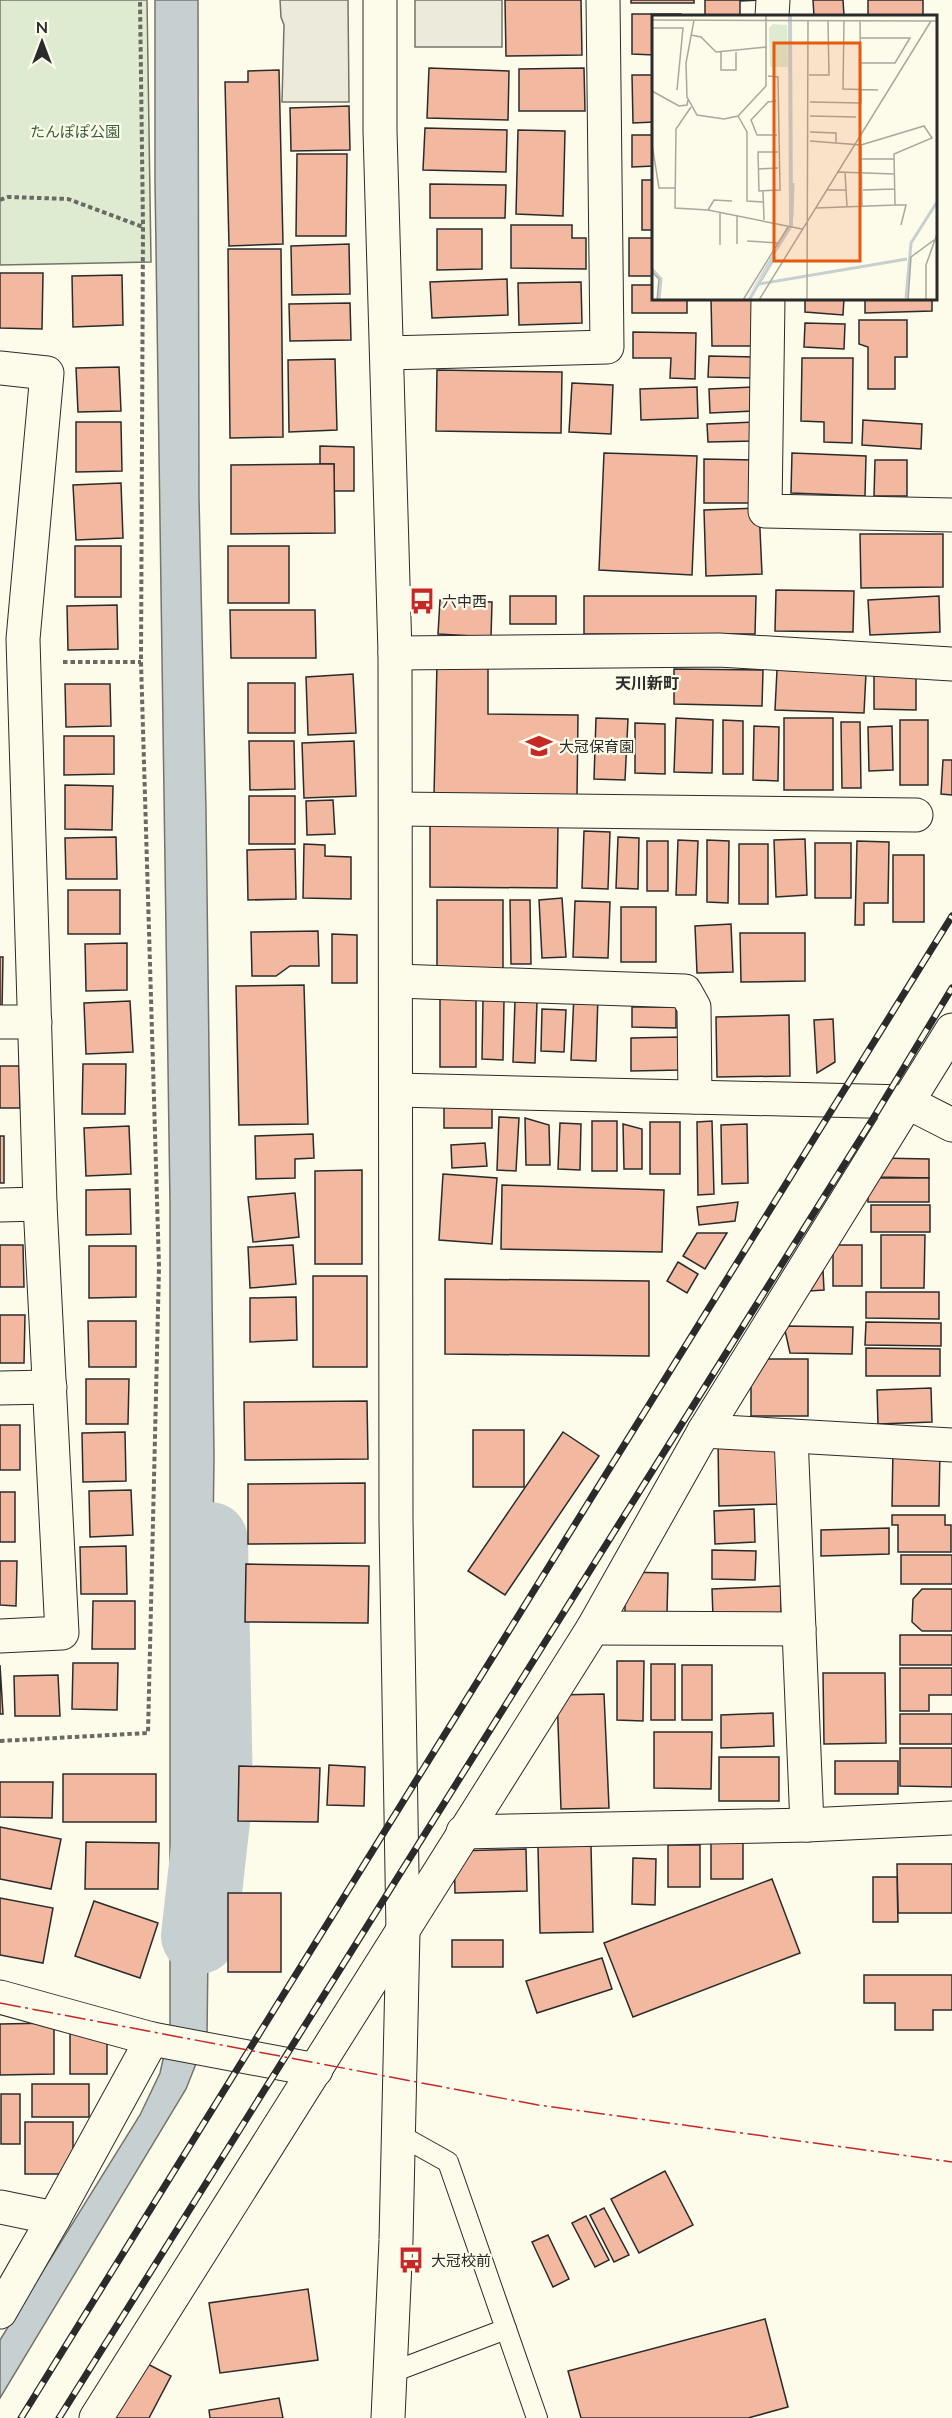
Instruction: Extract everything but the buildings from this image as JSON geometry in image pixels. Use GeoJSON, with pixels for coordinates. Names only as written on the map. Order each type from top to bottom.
{"type":"FeatureCollection","features":[{"type":"Feature","properties":{"kind":"street"},"geometry":{"type":"LineString","coordinates":[[380,0],[380,131],[395,653],[396,1521],[402,1932],[398,2134],[388,2418]]}},
{"type":"Feature","properties":{"kind":"street"},"geometry":{"type":"LineString","coordinates":[[387,354],[607,347],[603,0]]}},
{"type":"Feature","properties":{"kind":"street"},"geometry":{"type":"LineString","coordinates":[[768,300],[765,511],[952,515]]}},
{"type":"Feature","properties":{"kind":"street"},"geometry":{"type":"LineString","coordinates":[[0,368],[47,373],[16,648],[35,1022],[40,1204],[62,1633],[0,1636]]}},
{"type":"Feature","properties":{"kind":"street"},"geometry":{"type":"LineString","coordinates":[[395,653],[719,650],[952,664]]}},
{"type":"Feature","properties":{"kind":"street"},"geometry":{"type":"LineString","coordinates":[[396,809],[916,815]]}},
{"type":"Feature","properties":{"kind":"street"},"geometry":{"type":"LineString","coordinates":[[396,981],[685,991],[694,1007],[695,1097]]}},
{"type":"Feature","properties":{"kind":"street"},"geometry":{"type":"LineString","coordinates":[[0,1022],[35,1022]]}},
{"type":"Feature","properties":{"kind":"street"},"geometry":{"type":"LineString","coordinates":[[96,2418],[593,1628],[704,1431],[952,1030]]}},
{"type":"Feature","properties":{"kind":"street"},"geometry":{"type":"LineString","coordinates":[[396,1090],[907,1102],[952,1125]]}},
{"type":"Feature","properties":{"kind":"street"},"geometry":{"type":"LineString","coordinates":[[0,1205],[40,1204]]}},
{"type":"Feature","properties":{"kind":"street"},"geometry":{"type":"LineString","coordinates":[[0,1388],[50,1387]]}},
{"type":"Feature","properties":{"kind":"street"},"geometry":{"type":"LineString","coordinates":[[704,1431],[952,1445]]}},
{"type":"Feature","properties":{"kind":"street"},"geometry":{"type":"LineString","coordinates":[[791,1436],[807,1825]]}},
{"type":"Feature","properties":{"kind":"street"},"geometry":{"type":"LineString","coordinates":[[593,1628],[799,1629]]}},
{"type":"Feature","properties":{"kind":"street"},"geometry":{"type":"LineString","coordinates":[[464,1832],[807,1825],[952,1818]]}},
{"type":"Feature","properties":{"kind":"street"},"geometry":{"type":"LineString","coordinates":[[0,1997],[152,2039],[316,2070]]}},
{"type":"Feature","properties":{"kind":"street"},"geometry":{"type":"LineString","coordinates":[[0,2312],[152,2039]]}},
{"type":"Feature","properties":{"kind":"street"},"geometry":{"type":"LineString","coordinates":[[0,2207],[54,2218]]}},
{"type":"Feature","properties":{"kind":"lane"},"geometry":{"type":"LineString","coordinates":[[398,2134],[448,2162],[537,2418]]}},
{"type":"Feature","properties":{"kind":"lane"},"geometry":{"type":"LineString","coordinates":[[390,2373],[506,2329]]}},
{"type":"Feature","properties":{"kind":"path"},"geometry":{"type":"LineString","coordinates":[[0,1741],[148,1733],[159,1267],[141,663],[143,228],[140,0]]}},
{"type":"Feature","properties":{"kind":"path"},"geometry":{"type":"LineString","coordinates":[[0,200],[8,197],[68,199],[143,228]]}},
{"type":"Feature","properties":{"kind":"path"},"geometry":{"type":"LineString","coordinates":[[16,648],[141,663]]}},
{"type":"Feature","properties":{"kind":"green space","name":"たんぽぽ公園"},"geometry":{"type":"Polygon","coordinates":[[[0,0],[147,0],[151,262],[0,265],[0,0]]]}},
{"type":"Feature","properties":{"kind":"shaded area"},"geometry":{"type":"Polygon","coordinates":[[[155,0],[198,0],[199,498],[206,810],[214,1456],[207,2036],[186,2089],[0,2398],[0,2340],[140,2115],[160,2073],[170,2028],[170,1204],[155,180],[155,0]]]}},
{"type":"Feature","properties":{"kind":"shaded area"},"geometry":{"type":"Polygon","coordinates":[[[280,0],[348,0],[349,102],[282,102],[284,25],[280,0]]]}},
{"type":"Feature","properties":{"kind":"shaded area"},"geometry":{"type":"Polygon","coordinates":[[[415,0],[502,0],[502,47],[415,47],[415,0]]]}},
{"type":"Feature","properties":{"kind":"waterway"},"geometry":{"type":"LineString","coordinates":[[199,1936],[215,1794],[210,1540]]}},
{"type":"Feature","properties":{"kind":"railway"},"geometry":{"type":"LineString","coordinates":[[21,2418],[952,916]]}},
{"type":"Feature","properties":{"kind":"railway"},"geometry":{"type":"LineString","coordinates":[[59,2418],[874,1117],[952,988]]}},
{"type":"Feature","properties":{"kind":"power"},"geometry":{"type":"LineString","coordinates":[[0,2003],[538,2105],[952,2162]]}},
{"type":"Feature","properties":{"kind":"place","name":"六中西"},"geometry":{"type":"Point","coordinates":[422,601]}},
{"type":"Feature","properties":{"kind":"place","name":"大冠保育園"},"geometry":{"type":"Point","coordinates":[539,746]}},
{"type":"Feature","properties":{"kind":"place","name":"大冠校前"},"geometry":{"type":"Point","coordinates":[411,2260]}},
{"type":"Feature","properties":{"kind":"district","name":"天川新町"},"geometry":{"type":"Point","coordinates":[647,682]}}]}
